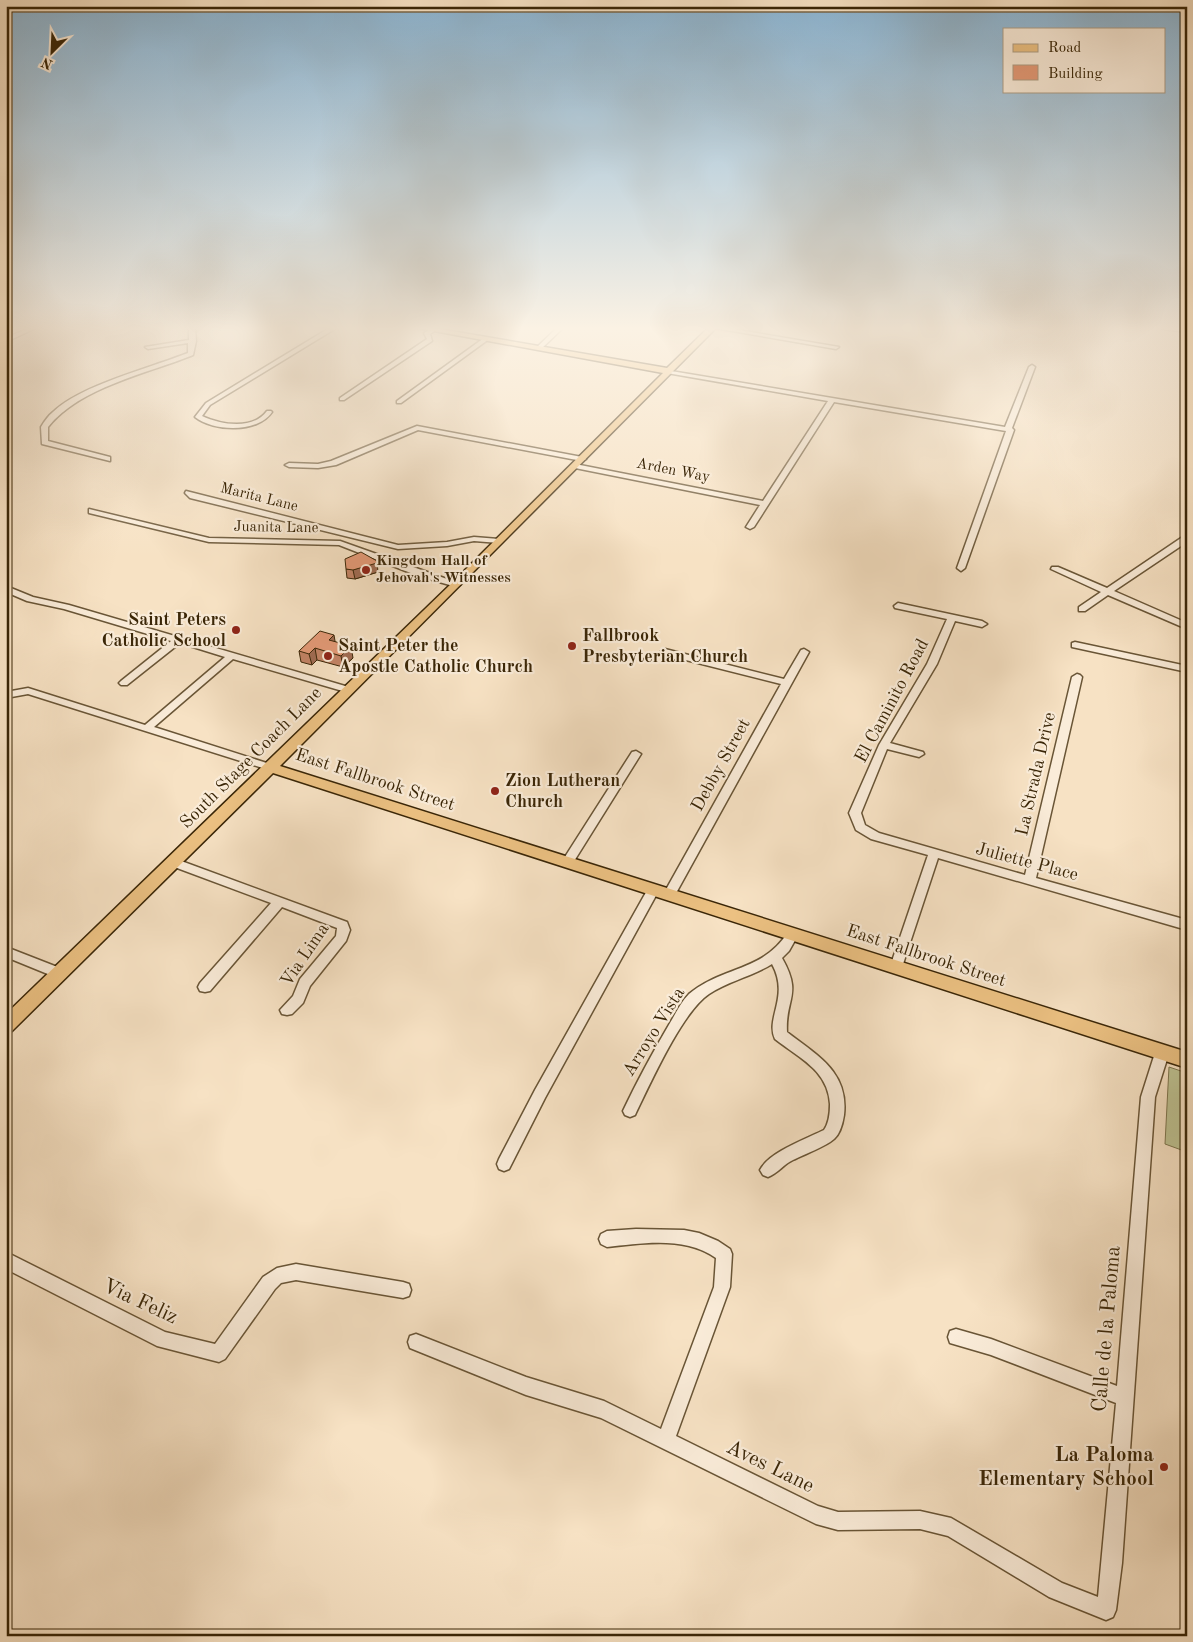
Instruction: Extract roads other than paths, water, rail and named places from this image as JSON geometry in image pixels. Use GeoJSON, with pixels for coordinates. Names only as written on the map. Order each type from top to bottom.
{"type":"FeatureCollection","features":[{"type":"Feature","properties":{"kind":"main road","name":"South Stage Coach Lane"},"geometry":{"type":"LineString","coordinates":[[6,1026],[457,584],[635,404]]}},
{"type":"Feature","properties":{"kind":"main road","name":"East Fallbrook Street"},"geometry":{"type":"LineString","coordinates":[[269,768],[1187,1060]]}},
{"type":"Feature","properties":{"kind":"street"},"geometry":{"type":"LineString","coordinates":[[72,404],[49,418],[41,434],[45,442],[106,459]]}},
{"type":"Feature","properties":{"kind":"street"},"geometry":{"type":"LineString","coordinates":[[209,404],[198,416],[229,425],[247,425],[262,420],[269,412]]}},
{"type":"Feature","properties":{"kind":"street"},"geometry":{"type":"LineString","coordinates":[[750,527],[829,404]]}},
{"type":"Feature","properties":{"kind":"street"},"geometry":{"type":"LineString","coordinates":[[858,404],[1009,430]]}},
{"type":"Feature","properties":{"kind":"street"},"geometry":{"type":"LineString","coordinates":[[961,568],[1019,404]]}},
{"type":"Feature","properties":{"kind":"street","name":"Arden Way"},"geometry":{"type":"LineString","coordinates":[[289,465],[318,466],[333,463],[417,428],[443,431],[765,504]]}},
{"type":"Feature","properties":{"kind":"street","name":"Marita Lane"},"geometry":{"type":"LineString","coordinates":[[189,493],[193,496],[398,547],[447,544],[474,539],[499,541]]}},
{"type":"Feature","properties":{"kind":"street","name":"Juanita Lane"},"geometry":{"type":"LineString","coordinates":[[92,511],[209,540],[340,543],[424,575],[457,584]]}},
{"type":"Feature","properties":{"kind":"street"},"geometry":{"type":"LineString","coordinates":[[1082,609],[1187,538]]}},
{"type":"Feature","properties":{"kind":"street"},"geometry":{"type":"LineString","coordinates":[[1055,569],[1187,626]]}},
{"type":"Feature","properties":{"kind":"street"},"geometry":{"type":"LineString","coordinates":[[6,590],[348,690]]}},
{"type":"Feature","properties":{"kind":"street"},"geometry":{"type":"LineString","coordinates":[[898,606],[982,624]]}},
{"type":"Feature","properties":{"kind":"street","name":"El Caminito Road"},"geometry":{"type":"LineString","coordinates":[[860,827],[855,814],[884,745],[932,664],[952,618]]}},
{"type":"Feature","properties":{"kind":"street"},"geometry":{"type":"LineString","coordinates":[[124,683],[177,641]]}},
{"type":"Feature","properties":{"kind":"street"},"geometry":{"type":"LineString","coordinates":[[1074,645],[1187,669]]}},
{"type":"Feature","properties":{"kind":"street"},"geometry":{"type":"LineString","coordinates":[[665,652],[787,683]]}},
{"type":"Feature","properties":{"kind":"street","name":"Debby Street"},"geometry":{"type":"LineString","coordinates":[[669,895],[804,652]]}},
{"type":"Feature","properties":{"kind":"street"},"geometry":{"type":"LineString","coordinates":[[146,728],[231,656]]}},
{"type":"Feature","properties":{"kind":"street","name":"La Strada Drive"},"geometry":{"type":"LineString","coordinates":[[1030,880],[1077,677]]}},
{"type":"Feature","properties":{"kind":"street","name":"East Fallbrook Street"},"geometry":{"type":"LineString","coordinates":[[6,695],[28,691],[269,768]]}},
{"type":"Feature","properties":{"kind":"street"},"geometry":{"type":"LineString","coordinates":[[884,745],[919,754]]}},
{"type":"Feature","properties":{"kind":"street"},"geometry":{"type":"LineString","coordinates":[[567,863],[636,754]]}},
{"type":"Feature","properties":{"kind":"street","name":"Juliette Place"},"geometry":{"type":"LineString","coordinates":[[860,827],[875,836],[934,854],[1187,925]]}},
{"type":"Feature","properties":{"kind":"street"},"geometry":{"type":"LineString","coordinates":[[896,967],[934,854]]}},
{"type":"Feature","properties":{"kind":"street","name":"Via Lima"},"geometry":{"type":"LineString","coordinates":[[174,862],[338,922],[344,930],[342,938],[305,982],[298,999],[287,1010]]}},
{"type":"Feature","properties":{"kind":"street"},"geometry":{"type":"LineString","coordinates":[[504,1164],[540,1094],[653,890]]}},
{"type":"Feature","properties":{"kind":"street"},"geometry":{"type":"LineString","coordinates":[[205,987],[280,901]]}},
{"type":"Feature","properties":{"kind":"street","name":"Arroyo Vista"},"geometry":{"type":"LineString","coordinates":[[630,1112],[654,1061],[692,1000],[706,988],[729,976],[745,972],[774,956],[789,941],[792,935]]}},
{"type":"Feature","properties":{"kind":"street"},"geometry":{"type":"LineString","coordinates":[[6,952],[60,974]]}},
{"type":"Feature","properties":{"kind":"street"},"geometry":{"type":"LineString","coordinates":[[768,1170],[784,1157],[829,1135],[833,1130],[838,1110],[836,1085],[828,1072],[780,1035],[778,1022],[786,996],[786,981],[785,974],[774,956]]}},
{"type":"Feature","properties":{"kind":"street","name":"Calle de la Paloma"},"geometry":{"type":"LineString","coordinates":[[1106,1610],[1112,1563],[1148,1097],[1162,1052]]}},
{"type":"Feature","properties":{"kind":"street"},"geometry":{"type":"LineString","coordinates":[[607,1239],[649,1236],[675,1237],[717,1247],[724,1254],[725,1269],[722,1287],[665,1441]]}},
{"type":"Feature","properties":{"kind":"street","name":"Via Feliz"},"geometry":{"type":"LineString","coordinates":[[6,1260],[163,1340],[219,1353],[269,1283],[277,1276],[296,1272],[403,1290]]}},
{"type":"Feature","properties":{"kind":"street"},"geometry":{"type":"LineString","coordinates":[[956,1336],[992,1347],[1124,1397]]}},
{"type":"Feature","properties":{"kind":"street","name":"Aves Lane"},"geometry":{"type":"LineString","coordinates":[[416,1342],[526,1386],[604,1410],[816,1515],[838,1522],[920,1520],[951,1527],[1056,1590],[1106,1610]]}},
{"type":"Feature","properties":{"kind":"place","name":"Kingdom Hall of Jehovah's Witnesses"},"geometry":{"type":"Point","coordinates":[366,570]}},
{"type":"Feature","properties":{"kind":"place","name":"Saint Peters Catholic School"},"geometry":{"type":"Point","coordinates":[236,630]}},
{"type":"Feature","properties":{"kind":"place","name":"Fallbrook Presbyterian Church"},"geometry":{"type":"Point","coordinates":[572,646]}},
{"type":"Feature","properties":{"kind":"place","name":"Saint Peter the Apostle Catholic Church"},"geometry":{"type":"Point","coordinates":[328,656]}},
{"type":"Feature","properties":{"kind":"place","name":"Zion Lutheran Church"},"geometry":{"type":"Point","coordinates":[495,791]}},
{"type":"Feature","properties":{"kind":"place","name":"La Paloma Elementary School"},"geometry":{"type":"Point","coordinates":[1164,1467]}}]}
